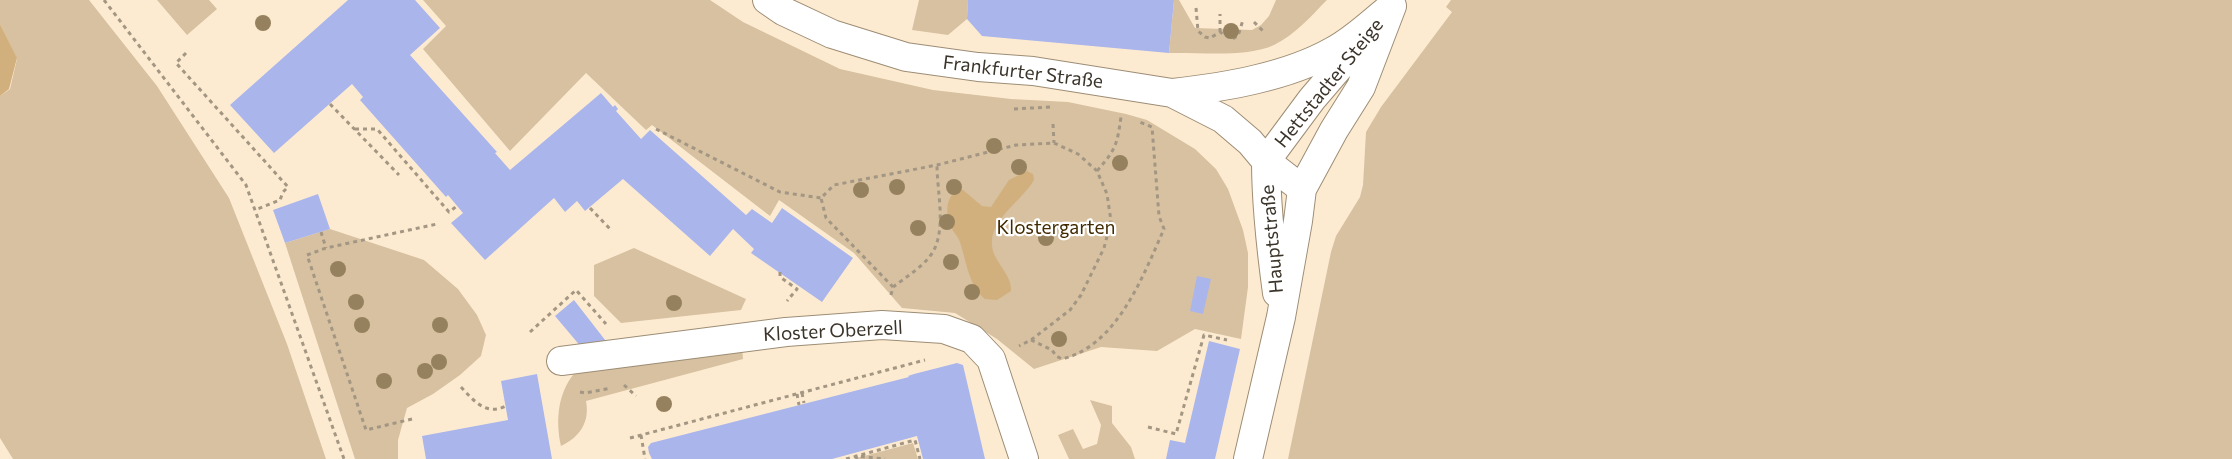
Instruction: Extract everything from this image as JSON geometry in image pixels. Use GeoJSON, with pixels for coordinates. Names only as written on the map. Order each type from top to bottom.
{"type":"FeatureCollection","features":[{"type":"Feature","properties":{"kind":"main road","name":"Frankfurter Straße"},"geometry":{"type":"LineString","coordinates":[[767,0],[832,34],[906,57],[978,67],[1033,71],[1172,93],[1199,105],[1223,119],[1250,142],[1266,161],[1302,189]]}},
{"type":"Feature","properties":{"kind":"main road","name":"Hettstadter Steige"},"geometry":{"type":"LineString","coordinates":[[1172,93],[1241,83],[1312,61],[1341,46],[1395,3]]}},
{"type":"Feature","properties":{"kind":"main road","name":"Hettstadter Steige"},"geometry":{"type":"LineString","coordinates":[[1302,189],[1334,130],[1361,87],[1395,3]]}},
{"type":"Feature","properties":{"kind":"main road","name":"Hettstadter Steige"},"geometry":{"type":"LineString","coordinates":[[1266,161],[1312,98],[1395,3]]}},
{"type":"Feature","properties":{"kind":"main road"},"geometry":{"type":"LineString","coordinates":[[1266,161],[1318,161]]}},
{"type":"Feature","properties":{"kind":"main road","name":"Hauptstraße"},"geometry":{"type":"LineString","coordinates":[[1266,161],[1266,199],[1270,241],[1281,317]]}},
{"type":"Feature","properties":{"kind":"main road","name":"Hauptstraße"},"geometry":{"type":"LineString","coordinates":[[1248,459],[1281,317],[1302,189]]}},
{"type":"Feature","properties":{"kind":"main road","name":"Kloster Oberzell"},"geometry":{"type":"LineString","coordinates":[[561,361],[786,332],[882,325],[944,328],[972,339],[991,359],[1024,459]]}},
{"type":"Feature","properties":{"kind":"path"},"geometry":{"type":"LineString","coordinates":[[104,0],[246,185],[344,459]]}},
{"type":"Feature","properties":{"kind":"path"},"geometry":{"type":"LineString","coordinates":[[1196,8],[1199,34],[1210,38],[1220,32]]}},
{"type":"Feature","properties":{"kind":"path"},"geometry":{"type":"LineString","coordinates":[[1220,14],[1220,32]]}},
{"type":"Feature","properties":{"kind":"path"},"geometry":{"type":"LineString","coordinates":[[1220,32],[1232,39],[1238,36],[1243,20]]}},
{"type":"Feature","properties":{"kind":"path"},"geometry":{"type":"LineString","coordinates":[[1254,22],[1264,31]]}},
{"type":"Feature","properties":{"kind":"path"},"geometry":{"type":"LineString","coordinates":[[186,53],[176,63],[288,188],[282,192],[280,200],[255,210]]}},
{"type":"Feature","properties":{"kind":"path"},"geometry":{"type":"LineString","coordinates":[[330,104],[399,175]]}},
{"type":"Feature","properties":{"kind":"path"},"geometry":{"type":"LineString","coordinates":[[1097,171],[1113,153],[1121,116]]}},
{"type":"Feature","properties":{"kind":"path"},"geometry":{"type":"LineString","coordinates":[[1031,340],[1052,350],[1056,356],[1062,359],[1083,352],[1116,321],[1135,295],[1164,229],[1159,216],[1152,127],[1141,123]]}},
{"type":"Feature","properties":{"kind":"path"},"geometry":{"type":"LineString","coordinates":[[1053,124],[1054,143]]}},
{"type":"Feature","properties":{"kind":"path"},"geometry":{"type":"LineString","coordinates":[[355,129],[377,129],[449,212],[457,206]]}},
{"type":"Feature","properties":{"kind":"path"},"geometry":{"type":"LineString","coordinates":[[656,129],[780,192],[821,198]]}},
{"type":"Feature","properties":{"kind":"path"},"geometry":{"type":"LineString","coordinates":[[821,198],[834,185],[937,165],[1016,146],[1054,143],[1078,154],[1097,171],[1107,194],[1111,221],[1104,248],[1081,296],[1070,310],[1031,340],[1020,345]]}},
{"type":"Feature","properties":{"kind":"path"},"geometry":{"type":"LineString","coordinates":[[882,325],[893,287],[915,270],[933,252],[940,230],[937,165]]}},
{"type":"Feature","properties":{"kind":"path"},"geometry":{"type":"LineString","coordinates":[[821,198],[826,218],[893,287]]}},
{"type":"Feature","properties":{"kind":"path"},"geometry":{"type":"LineString","coordinates":[[590,208],[612,231]]}},
{"type":"Feature","properties":{"kind":"path"},"geometry":{"type":"LineString","coordinates":[[412,419],[366,430],[307,255],[326,248],[436,224]]}},
{"type":"Feature","properties":{"kind":"path"},"geometry":{"type":"LineString","coordinates":[[321,232],[326,248]]}},
{"type":"Feature","properties":{"kind":"path"},"geometry":{"type":"LineString","coordinates":[[780,272],[780,277],[797,288]]}},
{"type":"Feature","properties":{"kind":"path"},"geometry":{"type":"LineString","coordinates":[[530,332],[576,290]]}},
{"type":"Feature","properties":{"kind":"path"},"geometry":{"type":"LineString","coordinates":[[1148,427],[1176,434],[1204,335],[1227,340]]}},
{"type":"Feature","properties":{"kind":"path"},"geometry":{"type":"LineString","coordinates":[[630,438],[932,358]]}},
{"type":"Feature","properties":{"kind":"path"},"geometry":{"type":"LineString","coordinates":[[624,385],[636,396]]}},
{"type":"Feature","properties":{"kind":"path"},"geometry":{"type":"LineString","coordinates":[[461,387],[479,406],[498,410],[506,406]]}},
{"type":"Feature","properties":{"kind":"path"},"geometry":{"type":"LineString","coordinates":[[802,393],[804,403]]}},
{"type":"Feature","properties":{"kind":"path"},"geometry":{"type":"LineString","coordinates":[[796,394],[799,404]]}},
{"type":"Feature","properties":{"kind":"path"},"geometry":{"type":"LineString","coordinates":[[641,435],[645,459]]}},
{"type":"Feature","properties":{"kind":"path"},"geometry":{"type":"LineString","coordinates":[[856,458],[915,440],[920,459]]}},
{"type":"Feature","properties":{"kind":"path"},"geometry":{"type":"LineString","coordinates":[[846,459],[885,459]]}},
{"type":"Feature","properties":{"kind":"green space"},"geometry":{"type":"Polygon","coordinates":[[[0,0],[89,0],[157,86],[229,198],[287,344],[326,459],[13,459],[0,438],[0,96],[10,89],[17,59],[0,24],[0,0]]]}},
{"type":"Feature","properties":{"kind":"green space"},"geometry":{"type":"Polygon","coordinates":[[[157,0],[209,0],[217,9],[187,35],[157,0]]]}},
{"type":"Feature","properties":{"kind":"green space","name":"Klostergarten"},"geometry":{"type":"Polygon","coordinates":[[[423,0],[710,0],[743,22],[840,69],[933,90],[1011,99],[1068,102],[1147,120],[1195,149],[1216,169],[1228,189],[1243,230],[1248,253],[1248,287],[1241,339],[1195,329],[1157,351],[1101,347],[1034,369],[997,339],[955,313],[902,308],[854,253],[779,200],[770,216],[652,125],[646,130],[586,73],[510,151],[423,49],[446,26],[423,0]]]}},
{"type":"Feature","properties":{"kind":"green space"},"geometry":{"type":"Polygon","coordinates":[[[919,0],[968,0],[967,19],[948,35],[912,30],[919,0]]]}},
{"type":"Feature","properties":{"kind":"green space"},"geometry":{"type":"Polygon","coordinates":[[[1174,0],[1179,0],[1195,28],[1252,30],[1261,25],[1269,16],[1276,0],[1327,0],[1296,31],[1282,41],[1250,52],[1222,54],[1169,53],[1174,0]]]}},
{"type":"Feature","properties":{"kind":"green space"},"geometry":{"type":"Polygon","coordinates":[[[1451,0],[2232,0],[2232,459],[1288,459],[1331,252],[1336,236],[1360,197],[1363,185],[1366,132],[1381,107],[1452,12],[1446,7],[1451,0]]]}},
{"type":"Feature","properties":{"kind":"green space"},"geometry":{"type":"Polygon","coordinates":[[[330,229],[424,260],[458,289],[477,315],[486,335],[481,356],[460,375],[433,394],[407,408],[398,440],[398,459],[355,459],[285,243],[330,229]]]}},
{"type":"Feature","properties":{"kind":"green space"},"geometry":{"type":"Polygon","coordinates":[[[634,248],[746,299],[741,310],[621,323],[594,296],[594,265],[634,248]]]}},
{"type":"Feature","properties":{"kind":"green space"},"geometry":{"type":"Polygon","coordinates":[[[742,347],[743,359],[586,401],[586,416],[582,428],[573,438],[561,446],[558,415],[562,395],[571,377],[578,369],[742,347]]]}},
{"type":"Feature","properties":{"kind":"green space"},"geometry":{"type":"Polygon","coordinates":[[[1090,400],[1112,406],[1112,423],[1131,447],[1135,459],[1069,459],[1058,435],[1073,429],[1083,449],[1097,444],[1101,425],[1090,400]]]}},
{"type":"Feature","properties":{"kind":"green space"},"geometry":{"type":"Polygon","coordinates":[[[913,443],[918,459],[853,459],[913,443]]]}},
{"type":"Feature","properties":{"kind":"shaded area"},"geometry":{"type":"Polygon","coordinates":[[[0,24],[17,58],[9,89],[0,96],[0,24]]]}},
{"type":"Feature","properties":{"kind":"shaded area"},"geometry":{"type":"Polygon","coordinates":[[[1027,171],[1033,174],[1034,180],[997,224],[993,234],[992,245],[995,256],[1008,277],[1011,291],[997,300],[985,299],[975,288],[960,242],[948,220],[948,203],[953,194],[963,190],[982,206],[991,207],[1009,180],[1027,171]]]}},
{"type":"Feature","properties":{"kind":"building"},"geometry":{"type":"Polygon","coordinates":[[[348,0],[415,0],[440,28],[410,55],[497,152],[495,153],[510,170],[601,93],[613,107],[615,105],[618,109],[616,111],[641,139],[650,130],[746,215],[752,209],[772,223],[782,208],[853,258],[822,302],[751,253],[754,249],[733,229],[710,256],[623,179],[585,211],[577,201],[565,212],[554,198],[485,260],[451,223],[463,213],[448,195],[446,197],[360,100],[363,97],[352,84],[274,153],[230,105],[348,0]]]}},
{"type":"Feature","properties":{"kind":"building"},"geometry":{"type":"Polygon","coordinates":[[[968,0],[1174,0],[1169,53],[982,36],[967,19],[968,0]]]}},
{"type":"Feature","properties":{"kind":"building"},"geometry":{"type":"Polygon","coordinates":[[[318,194],[330,229],[285,243],[273,210],[318,194]]]}},
{"type":"Feature","properties":{"kind":"building"},"geometry":{"type":"Polygon","coordinates":[[[1197,276],[1211,279],[1203,314],[1190,311],[1197,276]]]}},
{"type":"Feature","properties":{"kind":"building"},"geometry":{"type":"Polygon","coordinates":[[[574,300],[609,345],[582,348],[555,316],[574,300]]]}},
{"type":"Feature","properties":{"kind":"building"},"geometry":{"type":"Polygon","coordinates":[[[1209,341],[1240,349],[1215,459],[1166,459],[1170,440],[1185,443],[1209,341]]]}},
{"type":"Feature","properties":{"kind":"building"},"geometry":{"type":"Polygon","coordinates":[[[957,363],[963,365],[985,459],[923,459],[917,436],[832,459],[652,459],[649,453],[648,447],[651,443],[957,363]]]}},
{"type":"Feature","properties":{"kind":"building"},"geometry":{"type":"Polygon","coordinates":[[[537,374],[552,459],[426,459],[422,436],[508,420],[501,381],[537,374]]]}}]}
